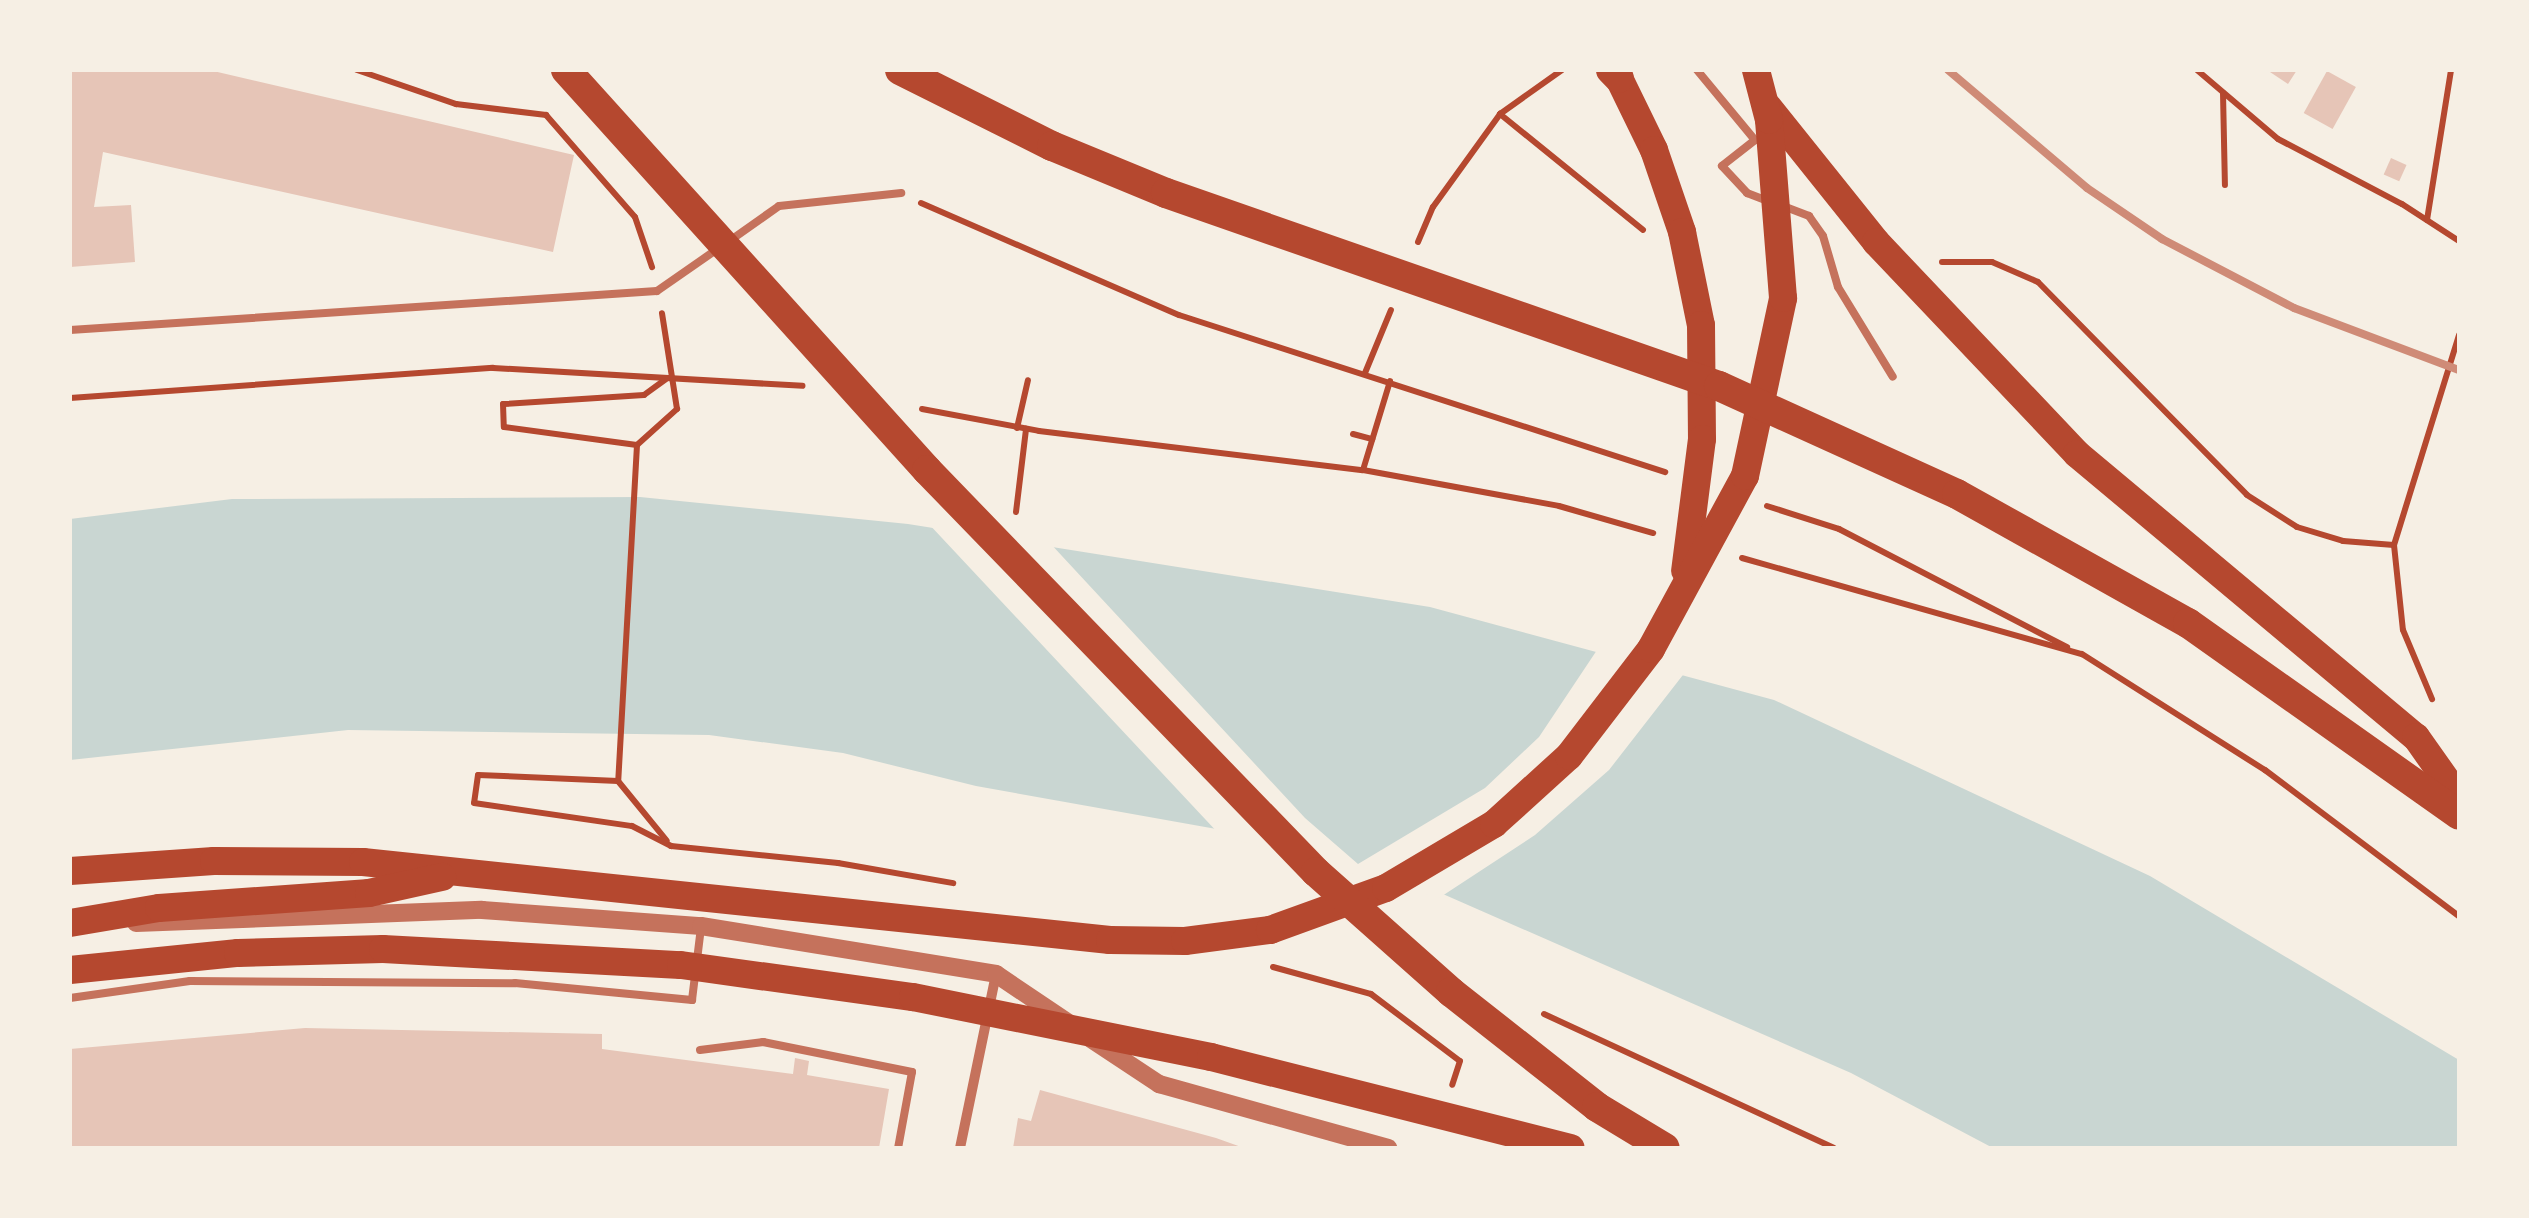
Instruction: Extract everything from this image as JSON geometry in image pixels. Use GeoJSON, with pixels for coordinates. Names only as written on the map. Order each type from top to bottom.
{"type":"FeatureCollection","features":[{"type":"Feature","properties":{"kind":"highway"},"geometry":{"type":"LineString","coordinates":[[566,70],[927,470],[1316,872],[1451,992],[1597,1107],[1665,1148]]}},
{"type":"Feature","properties":{"kind":"highway"},"geometry":{"type":"LineString","coordinates":[[900,70],[1052,146],[1310,247],[1719,386],[2014,522],[2188,623],[2459,815]]}},
{"type":"Feature","properties":{"kind":"highway"},"geometry":{"type":"LineString","coordinates":[[1739,70],[1876,242],[2077,454],[2416,737],[2459,798]]}},
{"type":"Feature","properties":{"kind":"highway"},"geometry":{"type":"LineString","coordinates":[[70,871],[214,861],[362,862],[453,874],[615,884],[1094,939],[1185,941],[1270,930],[1386,888],[1494,824],[1611,708],[1746,476],[1781,324],[1781,224],[1770,120],[1756,70]]}},
{"type":"Feature","properties":{"kind":"highway"},"geometry":{"type":"LineString","coordinates":[[1615,72],[1654,150],[1682,232],[1701,325],[1702,438],[1682,587]]}},
{"type":"Feature","properties":{"kind":"highway"},"geometry":{"type":"LineString","coordinates":[[70,922],[159,908],[369,893],[453,874]]}},
{"type":"Feature","properties":{"kind":"highway"},"geometry":{"type":"LineString","coordinates":[[70,970],[238,952],[383,949],[681,965],[913,998],[1211,1057],[1571,1148]]}},
{"type":"Feature","properties":{"kind":"street"},"geometry":{"type":"LineString","coordinates":[[70,931],[482,910],[701,926],[996,974],[1159,1084],[1388,1148]]}},
{"type":"Feature","properties":{"kind":"street"},"geometry":{"type":"LineString","coordinates":[[960,1148],[996,974]]}},
{"type":"Feature","properties":{"kind":"lane"},"geometry":{"type":"LineString","coordinates":[[1698,70],[1755,140]]}},
{"type":"Feature","properties":{"kind":"lane"},"geometry":{"type":"LineString","coordinates":[[1779,121],[1722,166],[1746,193],[1809,216],[1823,236],[1838,287],[1893,377]]}},
{"type":"Feature","properties":{"kind":"lane"},"geometry":{"type":"LineString","coordinates":[[70,330],[660,290],[779,206],[901,194]]}},
{"type":"Feature","properties":{"kind":"lane"},"geometry":{"type":"LineString","coordinates":[[70,998],[190,980],[515,984],[692,1000],[701,926]]}},
{"type":"Feature","properties":{"kind":"lane"},"geometry":{"type":"LineString","coordinates":[[700,1050],[763,1042],[912,1072],[898,1148]]}},
{"type":"Feature","properties":{"kind":"path"},"geometry":{"type":"LineString","coordinates":[[357,70],[456,104],[546,115],[635,218],[660,290],[667,378],[677,408],[637,446],[618,781],[671,846]]}},
{"type":"Feature","properties":{"kind":"path"},"geometry":{"type":"LineString","coordinates":[[1433,206],[1500,114],[1562,70]]}},
{"type":"Feature","properties":{"kind":"path"},"geometry":{"type":"LineString","coordinates":[[2196,70],[2278,140],[2427,220],[2459,242]]}},
{"type":"Feature","properties":{"kind":"path"},"geometry":{"type":"LineString","coordinates":[[2427,220],[2452,70]]}},
{"type":"Feature","properties":{"kind":"path"},"geometry":{"type":"LineString","coordinates":[[2223,93],[2225,185]]}},
{"type":"Feature","properties":{"kind":"path"},"geometry":{"type":"LineString","coordinates":[[1500,114],[1578,176]]}},
{"type":"Feature","properties":{"kind":"path"},"geometry":{"type":"LineString","coordinates":[[901,194],[1179,315],[1390,381],[1363,470]]}},
{"type":"Feature","properties":{"kind":"path"},"geometry":{"type":"LineString","coordinates":[[2086,326],[2247,495],[2297,527],[2343,541],[2394,545]]}},
{"type":"Feature","properties":{"kind":"path"},"geometry":{"type":"LineString","coordinates":[[2439,707],[2403,630],[2394,545],[2459,335]]}},
{"type":"Feature","properties":{"kind":"path"},"geometry":{"type":"LineString","coordinates":[[70,398],[492,368],[817,390]]}},
{"type":"Feature","properties":{"kind":"path"},"geometry":{"type":"LineString","coordinates":[[637,446],[504,427],[502,404],[644,395],[667,378]]}},
{"type":"Feature","properties":{"kind":"path"},"geometry":{"type":"LineString","coordinates":[[1017,428],[1028,380]]}},
{"type":"Feature","properties":{"kind":"path"},"geometry":{"type":"LineString","coordinates":[[910,407],[1017,428],[1363,470],[1559,506],[1671,538]]}},
{"type":"Feature","properties":{"kind":"path"},"geometry":{"type":"LineString","coordinates":[[1015,522],[1026,429]]}},
{"type":"Feature","properties":{"kind":"path"},"geometry":{"type":"LineString","coordinates":[[1353,434],[1372,439]]}},
{"type":"Feature","properties":{"kind":"path"},"geometry":{"type":"LineString","coordinates":[[1727,554],[2082,654],[2265,770],[2459,916]]}},
{"type":"Feature","properties":{"kind":"path"},"geometry":{"type":"LineString","coordinates":[[618,781],[478,775],[474,802],[632,826],[671,846],[838,863],[956,884]]}},
{"type":"Feature","properties":{"kind":"path"},"geometry":{"type":"LineString","coordinates":[[1266,964],[1371,994],[1460,1061],[1449,1096]]}},
{"type":"Feature","properties":{"kind":"path"},"geometry":{"type":"LineString","coordinates":[[1614,1045],[1834,1148]]}},
{"type":"Feature","properties":{"kind":"shaded area"},"geometry":{"type":"Polygon","coordinates":[[[640,497],[908,524],[1430,607],[1774,700],[2150,876],[2459,1060],[2459,1148],[1993,1148],[1851,1073],[1411,880],[1222,830],[976,786],[843,753],[709,735],[348,730],[70,760],[70,519],[232,499],[640,497]]]}},
{"type":"Feature","properties":{"kind":"pier"},"geometry":{"type":"Polygon","coordinates":[[[927,522],[1049,542],[1305,818],[1358,864],[1485,788],[1539,737],[1599,647],[1686,671],[1609,770],[1535,835],[1439,898],[1220,835],[927,522]]]}},
{"type":"Feature","properties":{"kind":"building"},"geometry":{"type":"Polygon","coordinates":[[[70,70],[209,70],[574,155],[553,252],[103,152],[94,207],[131,205],[135,262],[70,267],[70,70]]]}},
{"type":"Feature","properties":{"kind":"building"},"geometry":{"type":"Polygon","coordinates":[[[2267,70],[2297,70],[2288,84],[2267,70]]]}},
{"type":"Feature","properties":{"kind":"building"},"geometry":{"type":"Polygon","coordinates":[[[2327,71],[2356,87],[2333,129],[2304,113],[2327,71]]]}},
{"type":"Feature","properties":{"kind":"building"},"geometry":{"type":"Polygon","coordinates":[[[2391,158],[2407,165],[2399,181],[2384,174],[2391,158]]]}},
{"type":"Feature","properties":{"kind":"building"},"geometry":{"type":"Polygon","coordinates":[[[305,1028],[602,1034],[602,1049],[793,1074],[795,1058],[809,1061],[807,1075],[889,1089],[879,1148],[70,1148],[70,1049],[305,1028]]]}},
{"type":"Feature","properties":{"kind":"building"},"geometry":{"type":"Polygon","coordinates":[[[1040,1090],[1244,1148],[1013,1148],[1018,1118],[1031,1121],[1040,1090]]]}},
{"type":"Feature","properties":{"kind":"railway"},"geometry":{"type":"LineString","coordinates":[[1948,70],[2087,188],[2162,239],[2294,308],[2459,370]]}}]}
